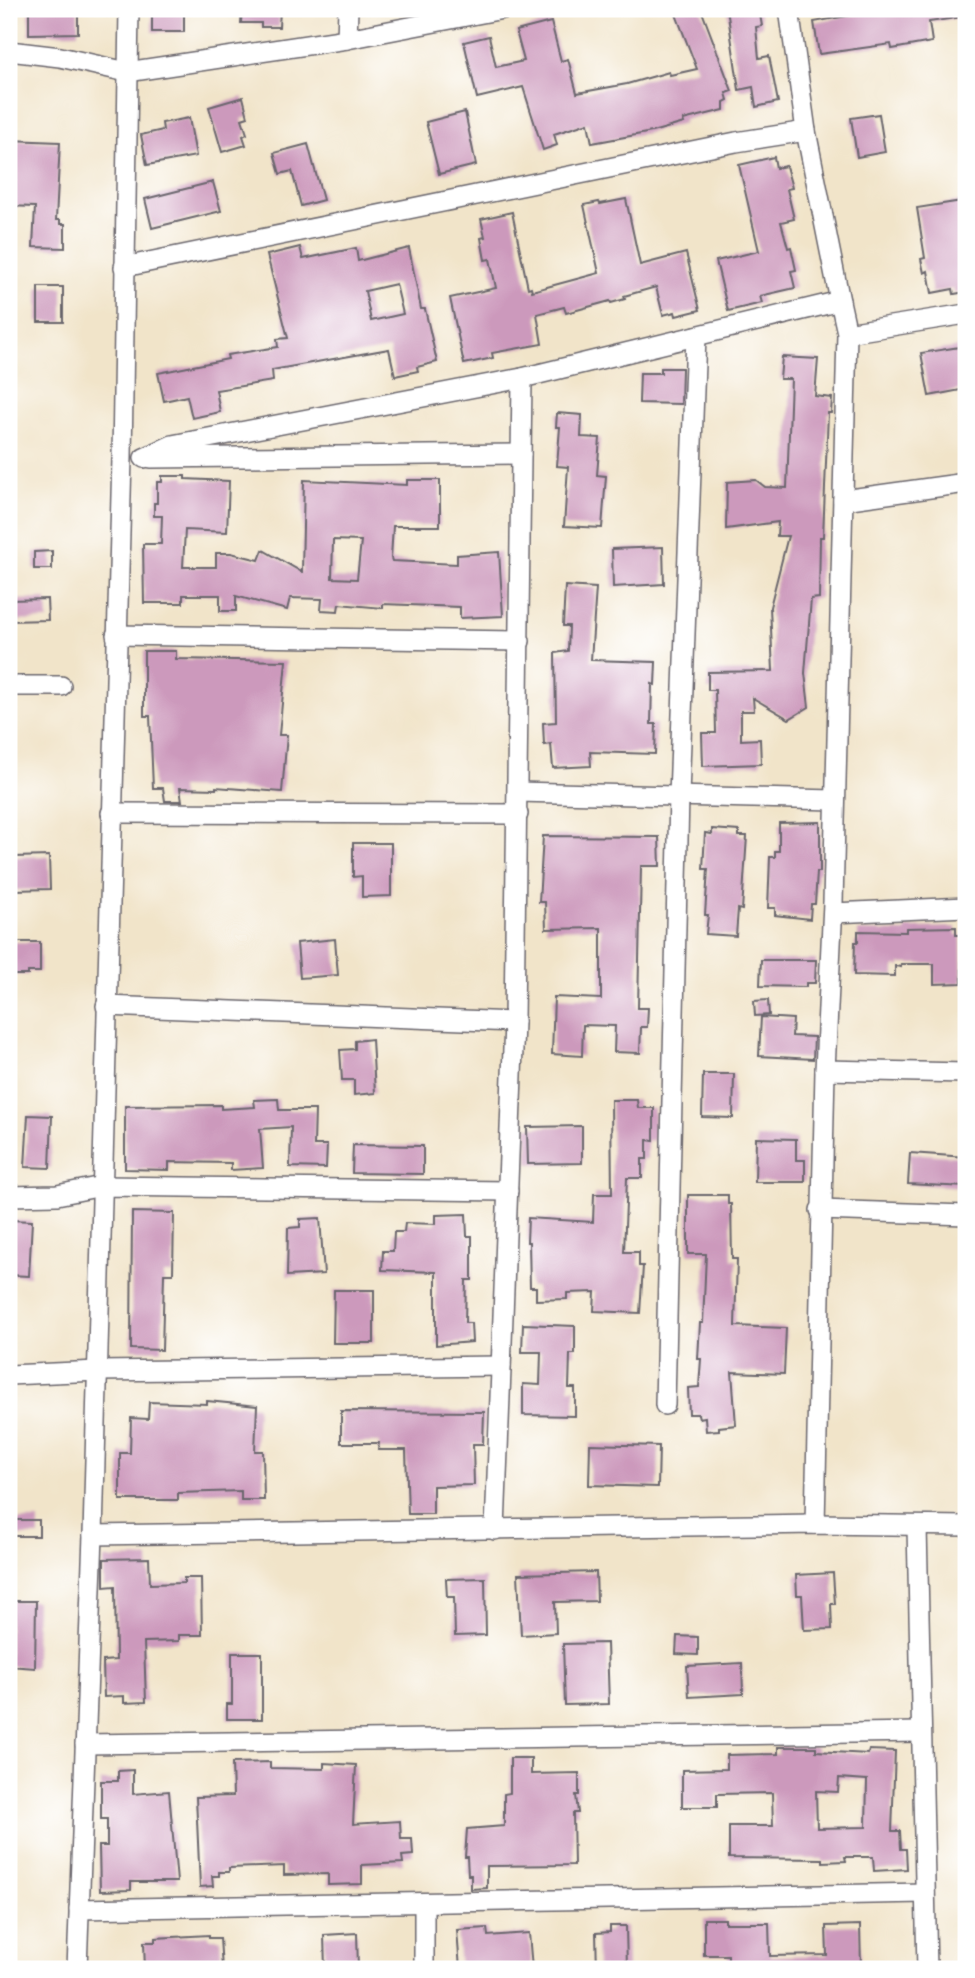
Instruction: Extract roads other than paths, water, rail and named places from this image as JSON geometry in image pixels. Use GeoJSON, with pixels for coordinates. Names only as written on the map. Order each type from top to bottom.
{"type":"FeatureCollection","features":[{"type":"Feature","properties":{"kind":"street"},"geometry":{"type":"LineString","coordinates":[[78,1969],[93,1535],[122,458],[129,9]]}},
{"type":"Feature","properties":{"kind":"street"},"geometry":{"type":"LineString","coordinates":[[347,39],[348,9]]}},
{"type":"Feature","properties":{"kind":"street"},"geometry":{"type":"LineString","coordinates":[[9,51],[60,57],[127,72],[347,39],[503,9]]}},
{"type":"Feature","properties":{"kind":"street"},"geometry":{"type":"LineString","coordinates":[[789,9],[806,131],[847,334],[833,908],[820,1210],[815,1524]]}},
{"type":"Feature","properties":{"kind":"street"},"geometry":{"type":"LineString","coordinates":[[124,267],[736,142],[806,131]]}},
{"type":"Feature","properties":{"kind":"street"},"geometry":{"type":"LineString","coordinates":[[144,458],[173,445],[522,378],[840,301]]}},
{"type":"Feature","properties":{"kind":"street"},"geometry":{"type":"LineString","coordinates":[[847,334],[966,314]]}},
{"type":"Feature","properties":{"kind":"street"},"geometry":{"type":"LineString","coordinates":[[665,1405],[679,796],[696,336]]}},
{"type":"Feature","properties":{"kind":"street"},"geometry":{"type":"LineString","coordinates":[[495,1530],[514,1022],[522,378]]}},
{"type":"Feature","properties":{"kind":"street"},"geometry":{"type":"LineString","coordinates":[[122,458],[522,454]]}},
{"type":"Feature","properties":{"kind":"street"},"geometry":{"type":"LineString","coordinates":[[843,500],[966,484]]}},
{"type":"Feature","properties":{"kind":"street"},"geometry":{"type":"LineString","coordinates":[[116,635],[520,641]]}},
{"type":"Feature","properties":{"kind":"street"},"geometry":{"type":"LineString","coordinates":[[9,686],[61,686]]}},
{"type":"Feature","properties":{"kind":"street"},"geometry":{"type":"LineString","coordinates":[[518,792],[835,800]]}},
{"type":"Feature","properties":{"kind":"street"},"geometry":{"type":"LineString","coordinates":[[111,813],[518,814]]}},
{"type":"Feature","properties":{"kind":"street"},"geometry":{"type":"LineString","coordinates":[[833,908],[966,898]]}},
{"type":"Feature","properties":{"kind":"street"},"geometry":{"type":"LineString","coordinates":[[833,908],[966,907]]}},
{"type":"Feature","properties":{"kind":"street"},"geometry":{"type":"LineString","coordinates":[[106,1006],[514,1022]]}},
{"type":"Feature","properties":{"kind":"street"},"geometry":{"type":"LineString","coordinates":[[825,1070],[966,1073]]}},
{"type":"Feature","properties":{"kind":"street"},"geometry":{"type":"LineString","coordinates":[[9,1196],[57,1195],[102,1186],[508,1191]]}},
{"type":"Feature","properties":{"kind":"street"},"geometry":{"type":"LineString","coordinates":[[820,1210],[966,1215]]}},
{"type":"Feature","properties":{"kind":"street"},"geometry":{"type":"LineString","coordinates":[[9,1375],[97,1371],[501,1366]]}},
{"type":"Feature","properties":{"kind":"street"},"geometry":{"type":"LineString","coordinates":[[93,1535],[815,1524],[966,1526]]}},
{"type":"Feature","properties":{"kind":"street"},"geometry":{"type":"LineString","coordinates":[[917,1527],[927,1969]]}},
{"type":"Feature","properties":{"kind":"street"},"geometry":{"type":"LineString","coordinates":[[85,1744],[920,1732]]}},
{"type":"Feature","properties":{"kind":"street"},"geometry":{"type":"LineString","coordinates":[[79,1909],[925,1893]]}},
{"type":"Feature","properties":{"kind":"street"},"geometry":{"type":"LineString","coordinates":[[424,1903],[424,1969]]}}]}
